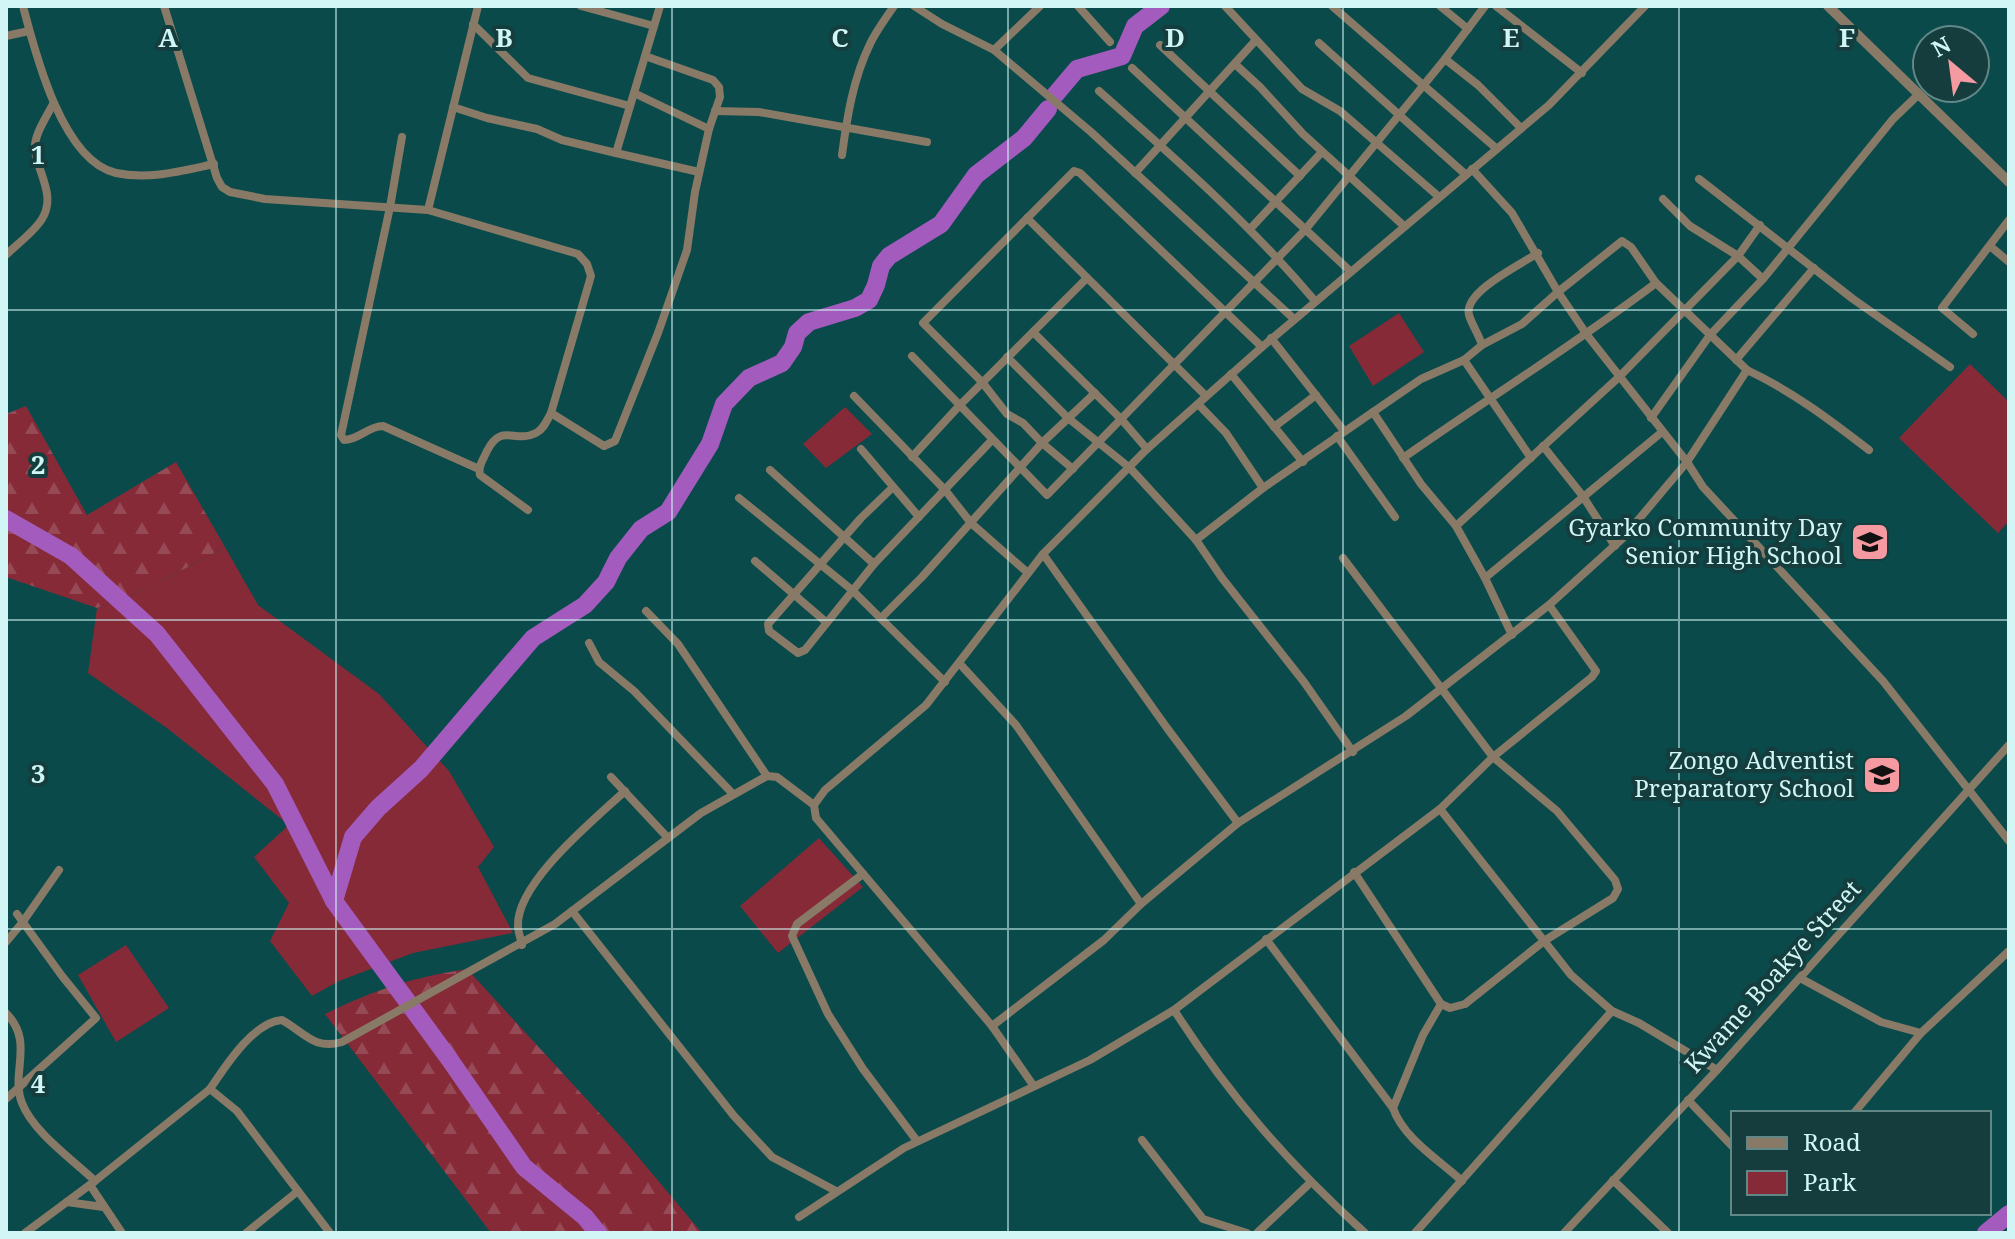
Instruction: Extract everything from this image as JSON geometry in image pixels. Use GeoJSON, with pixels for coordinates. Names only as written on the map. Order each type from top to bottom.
{"type":"FeatureCollection","features":[{"type":"Feature","properties":{"kind":"street"},"geometry":{"type":"LineString","coordinates":[[23,6],[53,104],[76,142],[98,164],[112,172],[136,176],[163,175],[214,164]]}},
{"type":"Feature","properties":{"kind":"street"},"geometry":{"type":"LineString","coordinates":[[164,6],[217,178],[222,187],[230,192],[265,199],[428,210],[578,254],[587,264],[591,276],[551,413],[538,432],[526,436],[502,434],[496,437],[479,469],[480,475],[528,510]]}},
{"type":"Feature","properties":{"kind":"street"},"geometry":{"type":"LineString","coordinates":[[428,210],[478,6]]}},
{"type":"Feature","properties":{"kind":"street"},"geometry":{"type":"LineString","coordinates":[[581,6],[654,26]]}},
{"type":"Feature","properties":{"kind":"street"},"geometry":{"type":"LineString","coordinates":[[616,153],[660,6]]}},
{"type":"Feature","properties":{"kind":"street"},"geometry":{"type":"LineString","coordinates":[[842,155],[857,79],[871,42],[894,6]]}},
{"type":"Feature","properties":{"kind":"street"},"geometry":{"type":"LineString","coordinates":[[914,6],[994,50],[1091,132],[1294,319]]}},
{"type":"Feature","properties":{"kind":"street"},"geometry":{"type":"LineString","coordinates":[[928,15],[936,6]]}},
{"type":"Feature","properties":{"kind":"street"},"geometry":{"type":"LineString","coordinates":[[994,50],[1040,6]]}},
{"type":"Feature","properties":{"kind":"street"},"geometry":{"type":"LineString","coordinates":[[1078,6],[1110,42]]}},
{"type":"Feature","properties":{"kind":"street"},"geometry":{"type":"LineString","coordinates":[[1225,6],[1302,89],[1340,111],[1438,196]]}},
{"type":"Feature","properties":{"kind":"street"},"geometry":{"type":"LineString","coordinates":[[1332,6],[1497,149]]}},
{"type":"Feature","properties":{"kind":"street"},"geometry":{"type":"LineString","coordinates":[[1440,6],[1468,29]]}},
{"type":"Feature","properties":{"kind":"street"},"geometry":{"type":"LineString","coordinates":[[912,356],[1047,495],[1305,230],[1485,6]]}},
{"type":"Feature","properties":{"kind":"street"},"geometry":{"type":"LineString","coordinates":[[1496,6],[1582,73]]}},
{"type":"Feature","properties":{"kind":"street"},"geometry":{"type":"LineString","coordinates":[[814,805],[825,790],[926,705],[1043,554],[1147,449],[1271,338],[1521,128],[1582,73],[1645,6]]}},
{"type":"Feature","properties":{"kind":"street"},"geometry":{"type":"LineString","coordinates":[[1833,8],[1911,86]]}},
{"type":"Feature","properties":{"kind":"street"},"geometry":{"type":"LineString","coordinates":[[473,24],[528,78],[630,106]]}},
{"type":"Feature","properties":{"kind":"street"},"geometry":{"type":"LineString","coordinates":[[6,36],[29,31]]}},
{"type":"Feature","properties":{"kind":"street"},"geometry":{"type":"LineString","coordinates":[[1135,173],[1256,40]]}},
{"type":"Feature","properties":{"kind":"street"},"geometry":{"type":"LineString","coordinates":[[1319,43],[1512,213],[1587,335],[1687,462],[1703,487],[1883,681],[2009,841]]}},
{"type":"Feature","properties":{"kind":"street"},"geometry":{"type":"LineString","coordinates":[[1160,45],[1300,176]]}},
{"type":"Feature","properties":{"kind":"street"},"geometry":{"type":"LineString","coordinates":[[551,413],[604,446],[615,441],[687,250],[699,172],[720,97],[719,87],[713,80],[645,56]]}},
{"type":"Feature","properties":{"kind":"street"},"geometry":{"type":"LineString","coordinates":[[1445,59],[1478,85],[1521,128]]}},
{"type":"Feature","properties":{"kind":"street"},"geometry":{"type":"LineString","coordinates":[[1235,64],[1322,152],[1404,226]]}},
{"type":"Feature","properties":{"kind":"street"},"geometry":{"type":"LineString","coordinates":[[1132,68],[1350,271]]}},
{"type":"Feature","properties":{"kind":"street"},"geometry":{"type":"LineString","coordinates":[[1099,91],[1197,176],[1279,258],[1315,301]]}},
{"type":"Feature","properties":{"kind":"street"},"geometry":{"type":"LineString","coordinates":[[634,93],[709,129]]}},
{"type":"Feature","properties":{"kind":"street"},"geometry":{"type":"LineString","coordinates":[[1651,418],[1710,335],[1763,279],[1893,119],[1911,102]]}},
{"type":"Feature","properties":{"kind":"street"},"geometry":{"type":"LineString","coordinates":[[6,255],[41,222],[46,210],[49,198],[35,151],[37,138],[53,104]]}},
{"type":"Feature","properties":{"kind":"street"},"geometry":{"type":"LineString","coordinates":[[1929,104],[2009,182]]}},
{"type":"Feature","properties":{"kind":"street"},"geometry":{"type":"LineString","coordinates":[[453,107],[537,129],[562,140],[699,172]]}},
{"type":"Feature","properties":{"kind":"street"},"geometry":{"type":"LineString","coordinates":[[715,111],[759,112],[846,125],[927,142]]}},
{"type":"Feature","properties":{"kind":"street"},"geometry":{"type":"LineString","coordinates":[[402,137],[341,435],[344,440],[350,440],[375,426],[383,426],[479,469]]}},
{"type":"Feature","properties":{"kind":"street"},"geometry":{"type":"LineString","coordinates":[[1250,229],[1322,152]]}},
{"type":"Feature","properties":{"kind":"street"},"geometry":{"type":"LineString","coordinates":[[1073,469],[1023,423],[1007,414],[982,382],[924,326],[923,320],[1077,171],[1262,347]]}},
{"type":"Feature","properties":{"kind":"street"},"geometry":{"type":"LineString","coordinates":[[1699,179],[1788,249],[1950,367]]}},
{"type":"Feature","properties":{"kind":"street"},"geometry":{"type":"LineString","coordinates":[[1663,199],[1690,226],[1738,256],[1763,279]]}},
{"type":"Feature","properties":{"kind":"street"},"geometry":{"type":"LineString","coordinates":[[1027,218],[1206,396]]}},
{"type":"Feature","properties":{"kind":"street"},"geometry":{"type":"LineString","coordinates":[[1973,334],[1942,308],[2009,220]]}},
{"type":"Feature","properties":{"kind":"street"},"geometry":{"type":"LineString","coordinates":[[1456,526],[1619,377],[1738,256],[1760,225]]}},
{"type":"Feature","properties":{"kind":"street"},"geometry":{"type":"LineString","coordinates":[[1196,540],[1263,488],[1421,379],[1464,360],[1482,345],[1522,324],[1622,241],[1631,247],[1656,283],[1747,370],[1820,412],[1869,450]]}},
{"type":"Feature","properties":{"kind":"street"},"geometry":{"type":"LineString","coordinates":[[1990,246],[2009,262]]}},
{"type":"Feature","properties":{"kind":"street"},"geometry":{"type":"LineString","coordinates":[[1482,345],[1468,314],[1470,300],[1478,291],[1538,253]]}},
{"type":"Feature","properties":{"kind":"street"},"geometry":{"type":"LineString","coordinates":[[1736,360],[1814,268]]}},
{"type":"Feature","properties":{"kind":"street"},"geometry":{"type":"LineString","coordinates":[[912,457],[1087,278]]}},
{"type":"Feature","properties":{"kind":"street"},"geometry":{"type":"LineString","coordinates":[[1403,458],[1489,397],[1587,335],[1656,283]]}},
{"type":"Feature","properties":{"kind":"street"},"geometry":{"type":"LineString","coordinates":[[1033,332],[1147,449]]}},
{"type":"Feature","properties":{"kind":"street"},"geometry":{"type":"LineString","coordinates":[[1271,338],[1316,395],[1395,517]]}},
{"type":"Feature","properties":{"kind":"street"},"geometry":{"type":"LineString","coordinates":[[1007,357],[1068,418],[1130,468],[1196,540],[1353,752]]}},
{"type":"Feature","properties":{"kind":"street"},"geometry":{"type":"LineString","coordinates":[[1464,360],[1531,458]]}},
{"type":"Feature","properties":{"kind":"street"},"geometry":{"type":"LineString","coordinates":[[992,1026],[1104,940],[1141,904],[1238,823],[1406,716],[1549,605],[1615,546],[1687,462],[1747,370]]}},
{"type":"Feature","properties":{"kind":"street"},"geometry":{"type":"LineString","coordinates":[[1231,374],[1303,462]]}},
{"type":"Feature","properties":{"kind":"street"},"geometry":{"type":"LineString","coordinates":[[881,618],[1042,443],[1095,393]]}},
{"type":"Feature","properties":{"kind":"street"},"geometry":{"type":"LineString","coordinates":[[1274,427],[1316,395]]}},
{"type":"Feature","properties":{"kind":"street"},"geometry":{"type":"LineString","coordinates":[[854,396],[945,490],[971,523],[1028,573]]}},
{"type":"Feature","properties":{"kind":"street"},"geometry":{"type":"LineString","coordinates":[[1198,404],[1226,433],[1263,488]]}},
{"type":"Feature","properties":{"kind":"street"},"geometry":{"type":"LineString","coordinates":[[1373,412],[1403,458],[1456,526],[1512,635]]}},
{"type":"Feature","properties":{"kind":"street"},"geometry":{"type":"LineString","coordinates":[[1485,578],[1662,432]]}},
{"type":"Feature","properties":{"kind":"street"},"geometry":{"type":"LineString","coordinates":[[893,487],[861,518],[768,628],[788,647],[798,653],[805,650],[874,564],[992,440]]}},
{"type":"Feature","properties":{"kind":"street"},"geometry":{"type":"LineString","coordinates":[[1543,446],[1583,497],[1615,546]]}},
{"type":"Feature","properties":{"kind":"street"},"geometry":{"type":"LineString","coordinates":[[861,449],[919,517]]}},
{"type":"Feature","properties":{"kind":"street"},"geometry":{"type":"LineString","coordinates":[[770,470],[874,564]]}},
{"type":"Feature","properties":{"kind":"street"},"geometry":{"type":"LineString","coordinates":[[739,498],[852,590],[945,682]]}},
{"type":"Feature","properties":{"kind":"street"},"geometry":{"type":"LineString","coordinates":[[1043,554],[1238,823]]}},
{"type":"Feature","properties":{"kind":"street"},"geometry":{"type":"LineString","coordinates":[[1343,558],[1493,757],[1557,811],[1615,880],[1618,889],[1613,898],[1544,941],[1465,1004],[1450,1008],[1441,1004],[1354,872]]}},
{"type":"Feature","properties":{"kind":"street"},"geometry":{"type":"LineString","coordinates":[[755,561],[826,622]]}},
{"type":"Feature","properties":{"kind":"street"},"geometry":{"type":"LineString","coordinates":[[799,1217],[917,1141],[1090,1060],[1174,1010],[1440,809],[1493,757],[1596,671],[1549,605]]}},
{"type":"Feature","properties":{"kind":"street"},"geometry":{"type":"LineString","coordinates":[[646,611],[678,644],[767,776]]}},
{"type":"Feature","properties":{"kind":"street"},"geometry":{"type":"LineString","coordinates":[[589,643],[599,662],[634,691],[732,793]]}},
{"type":"Feature","properties":{"kind":"street"},"geometry":{"type":"LineString","coordinates":[[960,664],[1016,725],[1141,904]]}},
{"type":"Feature","properties":{"kind":"street","name":"Kwame Boakye Street"},"geometry":{"type":"LineString","coordinates":[[1564,1233],[1717,1070],[2009,745]]}},
{"type":"Feature","properties":{"kind":"street"},"geometry":{"type":"LineString","coordinates":[[25,1233],[210,1089],[233,1054],[266,1025],[276,1020],[291,1025],[316,1043],[332,1045],[342,1042],[522,945],[732,793],[767,776],[777,777],[814,805],[816,818],[992,1026],[1033,1085]]}},
{"type":"Feature","properties":{"kind":"street"},"geometry":{"type":"LineString","coordinates":[[611,777],[668,838]]}},
{"type":"Feature","properties":{"kind":"street"},"geometry":{"type":"LineString","coordinates":[[522,945],[517,925],[525,898],[564,846],[625,791]]}},
{"type":"Feature","properties":{"kind":"street"},"geometry":{"type":"LineString","coordinates":[[1440,809],[1571,975],[1612,1011],[1663,1036],[1717,1070]]}},
{"type":"Feature","properties":{"kind":"street"},"geometry":{"type":"LineString","coordinates":[[6,942],[59,870]]}},
{"type":"Feature","properties":{"kind":"street"},"geometry":{"type":"LineString","coordinates":[[863,874],[797,924],[792,936],[828,1014],[863,1069],[917,1141]]}},
{"type":"Feature","properties":{"kind":"street"},"geometry":{"type":"LineString","coordinates":[[572,911],[734,1116],[772,1157],[836,1191]]}},
{"type":"Feature","properties":{"kind":"street"},"geometry":{"type":"LineString","coordinates":[[6,1099],[96,1018],[17,914]]}},
{"type":"Feature","properties":{"kind":"street"},"geometry":{"type":"LineString","coordinates":[[1266,939],[1393,1108],[1397,1119],[1462,1181]]}},
{"type":"Feature","properties":{"kind":"street"},"geometry":{"type":"LineString","coordinates":[[1856,1111],[1921,1033],[2009,951]]}},
{"type":"Feature","properties":{"kind":"street"},"geometry":{"type":"LineString","coordinates":[[1800,978],[1881,1022],[1921,1033]]}},
{"type":"Feature","properties":{"kind":"street"},"geometry":{"type":"LineString","coordinates":[[1393,1108],[1423,1035],[1441,1004]]}},
{"type":"Feature","properties":{"kind":"street"},"geometry":{"type":"LineString","coordinates":[[1174,1010],[1201,1052],[1254,1121],[1310,1183],[1365,1233]]}},
{"type":"Feature","properties":{"kind":"street"},"geometry":{"type":"LineString","coordinates":[[1415,1233],[1612,1011]]}},
{"type":"Feature","properties":{"kind":"street"},"geometry":{"type":"LineString","coordinates":[[6,1013],[19,1036],[22,1055],[19,1088],[26,1113],[92,1183],[103,1207],[122,1233]]}},
{"type":"Feature","properties":{"kind":"street"},"geometry":{"type":"LineString","coordinates":[[210,1089],[237,1111],[330,1233]]}},
{"type":"Feature","properties":{"kind":"street"},"geometry":{"type":"LineString","coordinates":[[1688,1100],[1731,1145]]}},
{"type":"Feature","properties":{"kind":"street"},"geometry":{"type":"LineString","coordinates":[[1142,1140],[1203,1219],[1247,1233]]}},
{"type":"Feature","properties":{"kind":"street"},"geometry":{"type":"LineString","coordinates":[[1613,1180],[1668,1233]]}},
{"type":"Feature","properties":{"kind":"street"},"geometry":{"type":"LineString","coordinates":[[1257,1233],[1310,1183]]}},
{"type":"Feature","properties":{"kind":"street"},"geometry":{"type":"LineString","coordinates":[[246,1233],[298,1191]]}},
{"type":"Feature","properties":{"kind":"street"},"geometry":{"type":"LineString","coordinates":[[67,1202],[103,1207]]}},
{"type":"Feature","properties":{"kind":"green space"},"geometry":{"type":"Polygon","coordinates":[[[1399,313],[1424,352],[1373,386],[1349,346],[1399,313]]]}},
{"type":"Feature","properties":{"kind":"green space"},"geometry":{"type":"Polygon","coordinates":[[[1970,364],[2009,402],[2009,521],[1998,533],[1899,438],[1970,364]]]}},
{"type":"Feature","properties":{"kind":"green space"},"geometry":{"type":"Polygon","coordinates":[[[26,406],[87,515],[176,462],[225,547],[149,588],[97,608],[6,577],[6,414],[26,406]]]}},
{"type":"Feature","properties":{"kind":"green space"},"geometry":{"type":"Polygon","coordinates":[[[845,407],[872,434],[826,468],[803,444],[845,407]]]}},
{"type":"Feature","properties":{"kind":"green space"},"geometry":{"type":"Polygon","coordinates":[[[225,547],[258,605],[379,694],[449,771],[494,847],[478,867],[513,933],[413,953],[339,981],[312,996],[270,941],[289,903],[254,857],[289,825],[167,728],[88,673],[97,608],[149,588],[225,547]]]}},
{"type":"Feature","properties":{"kind":"green space"},"geometry":{"type":"Polygon","coordinates":[[[819,838],[863,887],[778,953],[740,906],[819,838]]]}},
{"type":"Feature","properties":{"kind":"green space"},"geometry":{"type":"Polygon","coordinates":[[[126,945],[169,1008],[116,1042],[78,975],[126,945]]]}},
{"type":"Feature","properties":{"kind":"green space"},"geometry":{"type":"Polygon","coordinates":[[[467,969],[624,1140],[702,1233],[491,1233],[325,1014],[394,986],[467,969]]]}},
{"type":"Feature","properties":{"kind":"waterway"},"geometry":{"type":"LineString","coordinates":[[1055,95],[1077,69],[1122,56],[1135,26],[1161,6]]}},
{"type":"Feature","properties":{"kind":"waterway"},"geometry":{"type":"LineString","coordinates":[[334,901],[353,837],[378,808],[421,769],[533,638],[585,605],[606,582],[618,558],[641,529],[668,512],[710,444],[724,404],[749,378],[782,363],[793,347],[797,333],[809,322],[855,308],[869,300],[881,266],[889,256],[941,224],[976,175],[1024,138],[1048,109]]}},
{"type":"Feature","properties":{"kind":"waterway"},"geometry":{"type":"LineString","coordinates":[[6,519],[71,556],[157,634],[275,784],[334,901],[524,1167],[585,1217],[598,1233]]}},
{"type":"Feature","properties":{"kind":"waterway"},"geometry":{"type":"LineString","coordinates":[[1986,1233],[2009,1214]]}},
{"type":"Feature","properties":{"kind":"place","name":"Gyarko Community Day Senior High School"},"geometry":{"type":"Point","coordinates":[1870,542]}},
{"type":"Feature","properties":{"kind":"place","name":"Zongo Adventist Preparatory School"},"geometry":{"type":"Point","coordinates":[1882,775]}}]}
